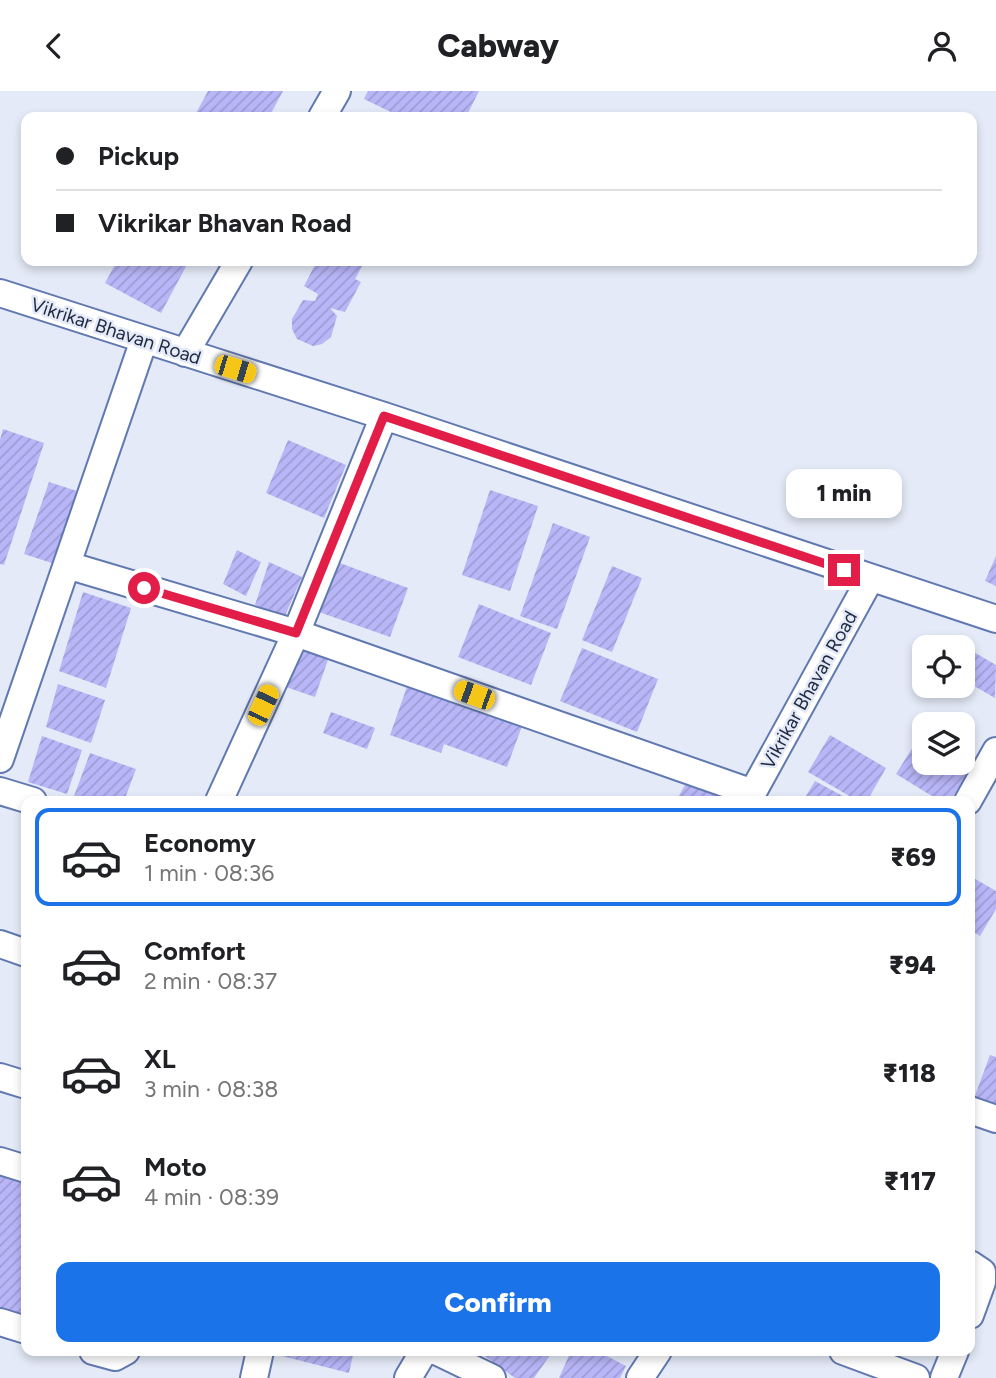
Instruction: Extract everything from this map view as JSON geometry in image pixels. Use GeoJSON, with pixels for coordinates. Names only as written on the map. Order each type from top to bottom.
{"type":"FeatureCollection","features":[{"type":"Feature","properties":{"kind":"street"},"geometry":{"type":"LineString","coordinates":[[325,112],[337,91]]}},
{"type":"Feature","properties":{"kind":"street"},"geometry":{"type":"LineString","coordinates":[[185,353],[236,266]]}},
{"type":"Feature","properties":{"kind":"street","name":"Vikrikar Bhavan Road"},"geometry":{"type":"LineString","coordinates":[[0,293],[384,416],[870,579],[996,618]]}},
{"type":"Feature","properties":{"kind":"street"},"geometry":{"type":"LineString","coordinates":[[0,759],[144,340]]}},
{"type":"Feature","properties":{"kind":"street"},"geometry":{"type":"LineString","coordinates":[[221,796],[296,633],[384,416]]}},
{"type":"Feature","properties":{"kind":"street"},"geometry":{"type":"LineString","coordinates":[[67,565],[296,633],[747,796]]}},
{"type":"Feature","properties":{"kind":"street","name":"Vikrikar Bhavan Road"},"geometry":{"type":"LineString","coordinates":[[751,796],[870,579]]}},
{"type":"Feature","properties":{"kind":"street"},"geometry":{"type":"LineString","coordinates":[[971,796],[996,751]]}},
{"type":"Feature","properties":{"kind":"street"},"geometry":{"type":"LineString","coordinates":[[0,791],[21,797]]}},
{"type":"Feature","properties":{"kind":"street"},"geometry":{"type":"LineString","coordinates":[[0,944],[21,951]]}},
{"type":"Feature","properties":{"kind":"street"},"geometry":{"type":"LineString","coordinates":[[0,1077],[21,1083]]}},
{"type":"Feature","properties":{"kind":"street"},"geometry":{"type":"LineString","coordinates":[[975,1111],[996,1119]]}},
{"type":"Feature","properties":{"kind":"street"},"geometry":{"type":"LineString","coordinates":[[0,1161],[21,1167]]}},
{"type":"Feature","properties":{"kind":"street"},"geometry":{"type":"LineString","coordinates":[[975,1267],[982,1272],[982,1282],[975,1301]]}},
{"type":"Feature","properties":{"kind":"street"},"geometry":{"type":"LineString","coordinates":[[0,1322],[21,1328]]}},
{"type":"Feature","properties":{"kind":"street"},"geometry":{"type":"LineString","coordinates":[[254,1378],[259,1356]]}},
{"type":"Feature","properties":{"kind":"street"},"geometry":{"type":"LineString","coordinates":[[408,1378],[421,1356]]}},
{"type":"Feature","properties":{"kind":"street"},"geometry":{"type":"LineString","coordinates":[[446,1356],[492,1378]]}},
{"type":"Feature","properties":{"kind":"street"},"geometry":{"type":"LineString","coordinates":[[640,1378],[654,1356]]}},
{"type":"Feature","properties":{"kind":"street"},"geometry":{"type":"LineString","coordinates":[[857,1356],[916,1378]]}},
{"type":"Feature","properties":{"kind":"street"},"geometry":{"type":"LineString","coordinates":[[944,1378],[953,1356]]}},
{"type":"Feature","properties":{"kind":"building"},"geometry":{"type":"Polygon","coordinates":[[[208,91],[283,91],[272,112],[197,112],[208,91]]]}},
{"type":"Feature","properties":{"kind":"building"},"geometry":{"type":"Polygon","coordinates":[[[368,91],[479,91],[468,112],[391,112],[364,99],[368,91]]]}},
{"type":"Feature","properties":{"kind":"building"},"geometry":{"type":"Polygon","coordinates":[[[114,266],[186,266],[161,313],[105,283],[114,266]]]}},
{"type":"Feature","properties":{"kind":"building"},"geometry":{"type":"Polygon","coordinates":[[[314,266],[362,266],[355,279],[361,282],[345,312],[330,308],[337,316],[331,337],[322,344],[313,346],[297,339],[292,329],[292,319],[303,300],[315,301],[318,294],[304,286],[314,266]]]}},
{"type":"Feature","properties":{"kind":"building"},"geometry":{"type":"Polygon","coordinates":[[[3,429],[44,443],[4,565],[0,564],[0,440],[3,429]]]}},
{"type":"Feature","properties":{"kind":"building"},"geometry":{"type":"Polygon","coordinates":[[[288,440],[346,465],[324,518],[266,493],[288,440]]]}},
{"type":"Feature","properties":{"kind":"building"},"geometry":{"type":"Polygon","coordinates":[[[49,482],[83,493],[58,565],[24,554],[49,482]]]}},
{"type":"Feature","properties":{"kind":"building"},"geometry":{"type":"Polygon","coordinates":[[[490,490],[538,506],[510,591],[462,575],[490,490]]]}},
{"type":"Feature","properties":{"kind":"building"},"geometry":{"type":"Polygon","coordinates":[[[553,523],[590,537],[557,629],[520,616],[553,523]]]}},
{"type":"Feature","properties":{"kind":"building"},"geometry":{"type":"Polygon","coordinates":[[[237,550],[261,562],[246,596],[223,584],[237,550]]]}},
{"type":"Feature","properties":{"kind":"building"},"geometry":{"type":"Polygon","coordinates":[[[996,556],[996,586],[985,581],[996,556]]]}},
{"type":"Feature","properties":{"kind":"building"},"geometry":{"type":"Polygon","coordinates":[[[269,562],[302,577],[284,618],[255,605],[269,562]]]}},
{"type":"Feature","properties":{"kind":"building"},"geometry":{"type":"Polygon","coordinates":[[[337,562],[408,588],[390,637],[319,612],[337,562]]]}},
{"type":"Feature","properties":{"kind":"building"},"geometry":{"type":"Polygon","coordinates":[[[612,566],[642,578],[612,652],[582,640],[612,566]]]}},
{"type":"Feature","properties":{"kind":"building"},"geometry":{"type":"Polygon","coordinates":[[[83,592],[131,608],[106,688],[59,671],[83,592]]]}},
{"type":"Feature","properties":{"kind":"building"},"geometry":{"type":"Polygon","coordinates":[[[479,604],[551,633],[531,685],[458,657],[479,604]]]}},
{"type":"Feature","properties":{"kind":"building"},"geometry":{"type":"Polygon","coordinates":[[[302,644],[330,654],[315,697],[286,687],[302,644]]]}},
{"type":"Feature","properties":{"kind":"building"},"geometry":{"type":"Polygon","coordinates":[[[582,648],[658,679],[637,732],[560,701],[582,648]]]}},
{"type":"Feature","properties":{"kind":"building"},"geometry":{"type":"Polygon","coordinates":[[[975,653],[996,665],[995,698],[975,686],[975,653]]]}},
{"type":"Feature","properties":{"kind":"building"},"geometry":{"type":"Polygon","coordinates":[[[58,684],[105,700],[91,743],[46,727],[58,684]]]}},
{"type":"Feature","properties":{"kind":"building"},"geometry":{"type":"Polygon","coordinates":[[[408,684],[525,718],[507,767],[444,744],[441,753],[390,735],[408,684]]]}},
{"type":"Feature","properties":{"kind":"building"},"geometry":{"type":"Polygon","coordinates":[[[331,712],[375,728],[367,749],[323,733],[331,712]]]}},
{"type":"Feature","properties":{"kind":"building"},"geometry":{"type":"Polygon","coordinates":[[[830,735],[886,768],[870,796],[849,796],[808,772],[830,735]]]}},
{"type":"Feature","properties":{"kind":"building"},"geometry":{"type":"Polygon","coordinates":[[[42,736],[82,750],[67,794],[28,782],[42,736]]]}},
{"type":"Feature","properties":{"kind":"building"},"geometry":{"type":"Polygon","coordinates":[[[912,749],[912,775],[966,775],[953,796],[932,796],[896,774],[912,749]]]}},
{"type":"Feature","properties":{"kind":"building"},"geometry":{"type":"Polygon","coordinates":[[[90,753],[136,769],[126,796],[74,796],[90,753]]]}},
{"type":"Feature","properties":{"kind":"building"},"geometry":{"type":"Polygon","coordinates":[[[689,778],[720,789],[716,796],[679,796],[689,778]]]}},
{"type":"Feature","properties":{"kind":"building"},"geometry":{"type":"Polygon","coordinates":[[[815,781],[843,796],[806,796],[815,781]]]}},
{"type":"Feature","properties":{"kind":"building"},"geometry":{"type":"Polygon","coordinates":[[[975,879],[996,891],[996,909],[980,936],[975,933],[975,879]]]}},
{"type":"Feature","properties":{"kind":"building"},"geometry":{"type":"Polygon","coordinates":[[[990,1055],[996,1057],[996,1113],[975,1105],[975,1096],[990,1055]]]}},
{"type":"Feature","properties":{"kind":"building"},"geometry":{"type":"Polygon","coordinates":[[[0,1167],[21,1175],[21,1318],[0,1311],[0,1167]]]}},
{"type":"Feature","properties":{"kind":"building"},"geometry":{"type":"Polygon","coordinates":[[[282,1356],[353,1356],[349,1373],[282,1356]]]}},
{"type":"Feature","properties":{"kind":"building"},"geometry":{"type":"Polygon","coordinates":[[[485,1356],[549,1356],[534,1378],[515,1378],[485,1356]]]}},
{"type":"Feature","properties":{"kind":"building"},"geometry":{"type":"Polygon","coordinates":[[[569,1356],[607,1356],[626,1366],[620,1378],[559,1378],[569,1356]]]}},
{"type":"Feature","properties":{"kind":"route"},"geometry":{"type":"LineString","coordinates":[[144,588],[296,633],[384,416],[844,570]]}}]}
